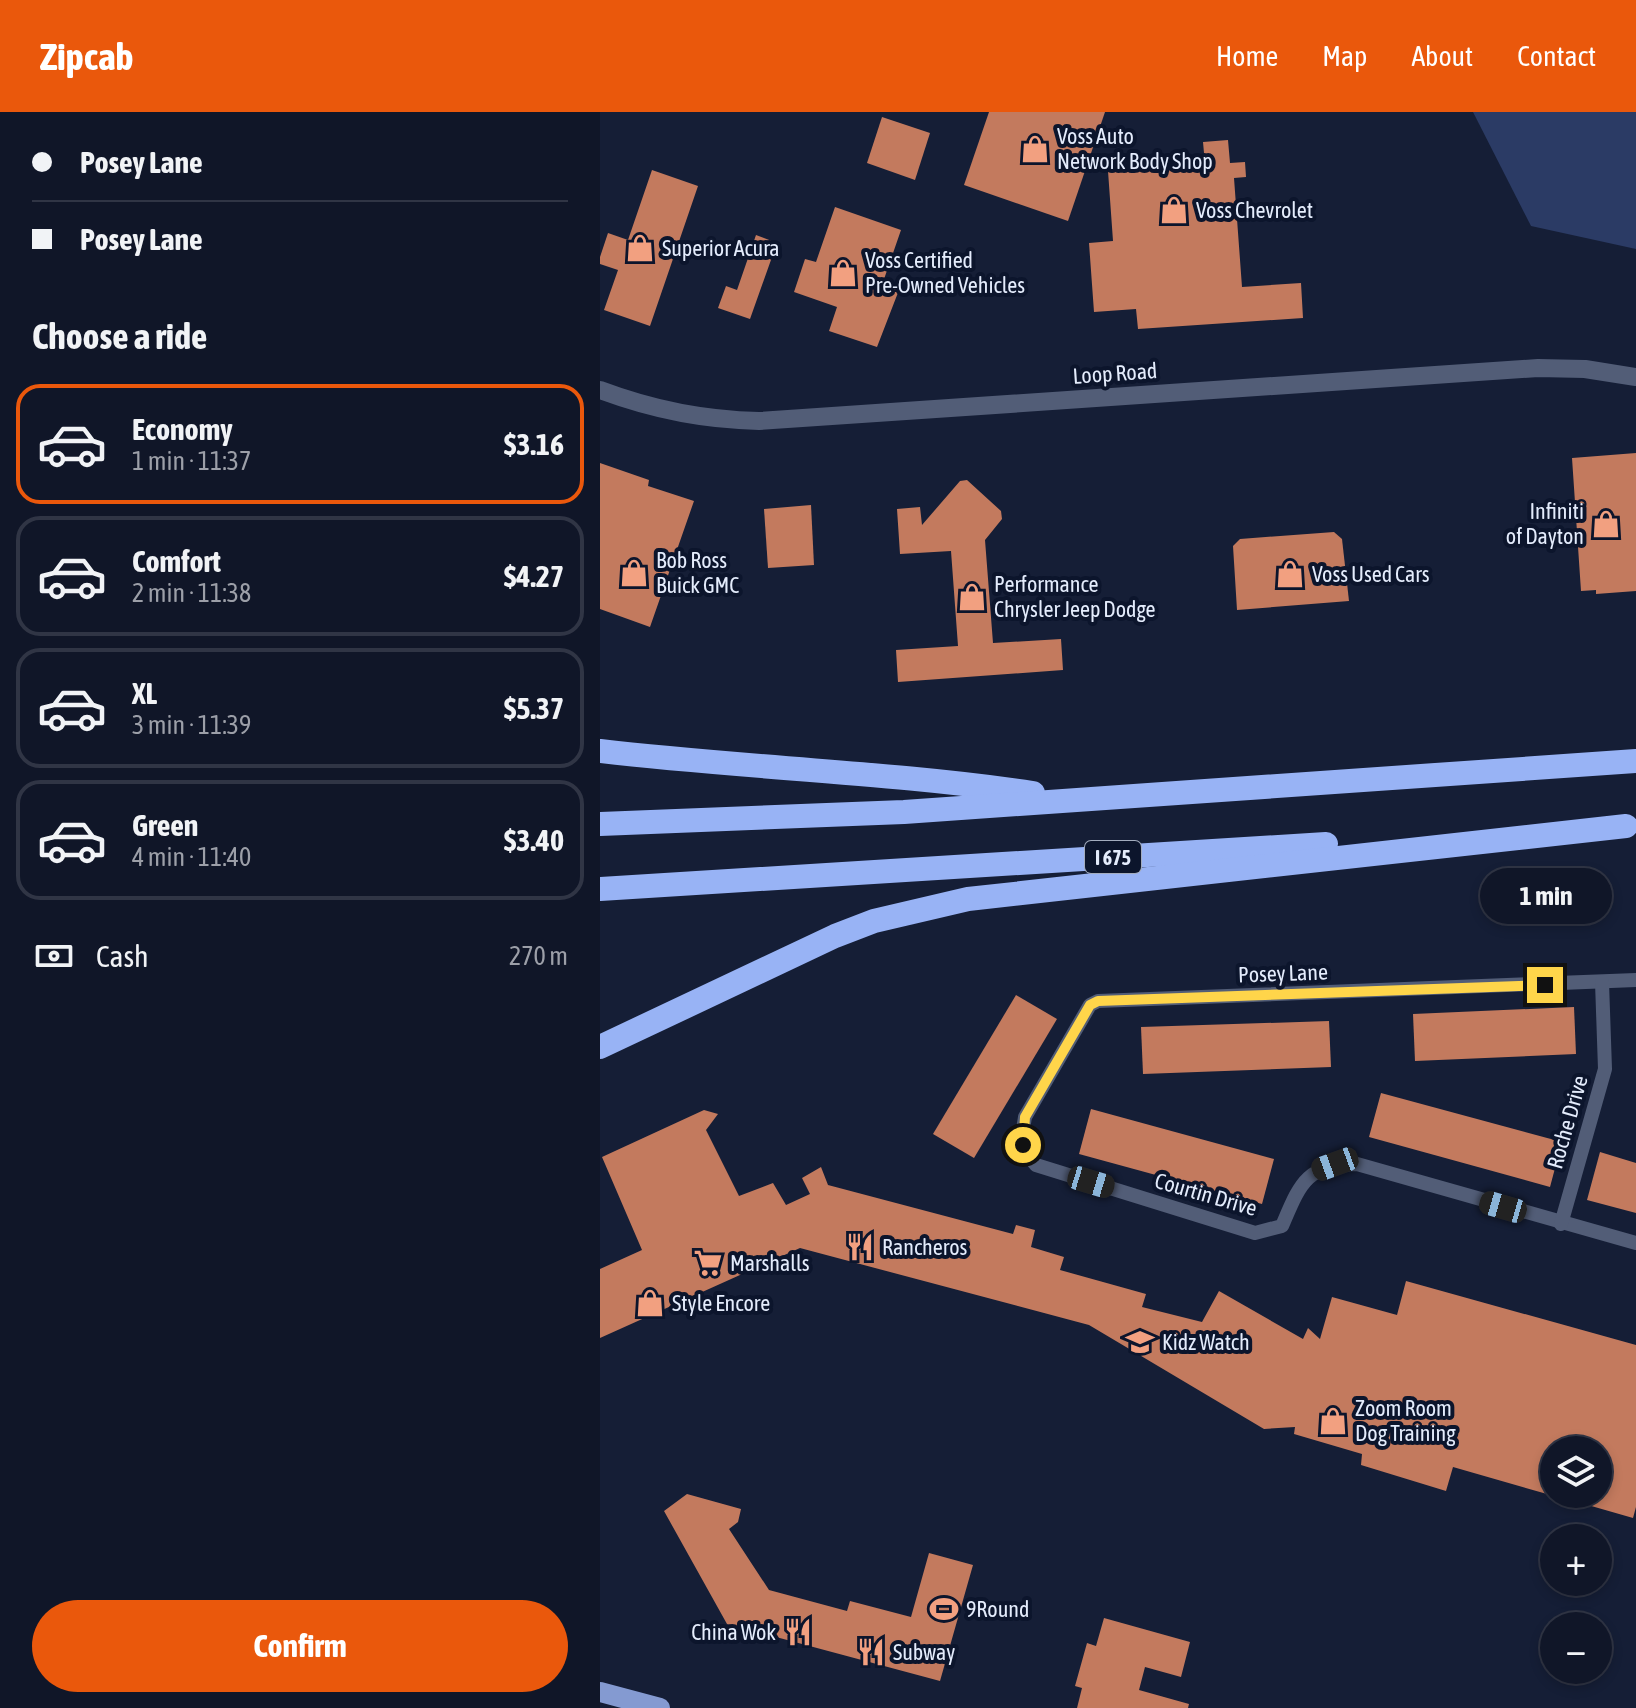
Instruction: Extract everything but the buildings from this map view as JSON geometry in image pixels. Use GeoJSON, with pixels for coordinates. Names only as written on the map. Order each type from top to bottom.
{"type":"FeatureCollection","features":[{"type":"Feature","properties":{"kind":"highway"},"geometry":{"type":"LineString","coordinates":[[600,751],[728,766],[958,782],[1079,800]]}},
{"type":"Feature","properties":{"kind":"highway"},"geometry":{"type":"LineString","coordinates":[[600,824],[904,812],[1636,761]]}},
{"type":"Feature","properties":{"kind":"highway"},"geometry":{"type":"LineString","coordinates":[[600,1047],[835,936],[919,909],[968,899],[1631,826]]}},
{"type":"Feature","properties":{"kind":"highway","name":"I 675"},"geometry":{"type":"LineString","coordinates":[[600,889],[1631,826]]}},
{"type":"Feature","properties":{"kind":"main road"},"geometry":{"type":"LineString","coordinates":[[601,1695],[660,1708]]}},
{"type":"Feature","properties":{"kind":"street","name":"Loop Road"},"geometry":{"type":"LineString","coordinates":[[600,390],[675,413],[716,420],[759,421],[1538,368],[1585,369],[1636,377]]}},
{"type":"Feature","properties":{"kind":"street","name":"Posey Lane"},"geometry":{"type":"LineString","coordinates":[[1023,1145],[1025,1117],[1090,1005],[1098,1001],[1636,980]]}},
{"type":"Feature","properties":{"kind":"street","name":"Roche Drive"},"geometry":{"type":"LineString","coordinates":[[1561,1224],[1605,1069],[1602,982]]}},
{"type":"Feature","properties":{"kind":"street","name":"Courtin Drive"},"geometry":{"type":"LineString","coordinates":[[1023,1145],[1036,1165],[1255,1233],[1282,1226],[1300,1184],[1312,1173],[1335,1164],[1357,1164],[1636,1243]]}},
{"type":"Feature","properties":{"kind":"shaded area"},"geometry":{"type":"Polygon","coordinates":[[[1473,112],[1636,112],[1636,249],[1531,226],[1473,112]]]}},
{"type":"Feature","properties":{"kind":"place","name":"Voss Auto Network Body Shop"},"geometry":{"type":"Point","coordinates":[1035,149]}},
{"type":"Feature","properties":{"kind":"place","name":"Voss Chevrolet"},"geometry":{"type":"Point","coordinates":[1174,210]}},
{"type":"Feature","properties":{"kind":"place","name":"Superior Acura"},"geometry":{"type":"Point","coordinates":[640,248]}},
{"type":"Feature","properties":{"kind":"place","name":"Voss Certified Pre-Owned Vehicles"},"geometry":{"type":"Point","coordinates":[843,273]}},
{"type":"Feature","properties":{"kind":"place","name":"Infiniti of Dayton"},"geometry":{"type":"Point","coordinates":[1606,524]}},
{"type":"Feature","properties":{"kind":"place","name":"Bob Ross Buick GMC"},"geometry":{"type":"Point","coordinates":[634,573]}},
{"type":"Feature","properties":{"kind":"place","name":"Voss Used Cars"},"geometry":{"type":"Point","coordinates":[1290,574]}},
{"type":"Feature","properties":{"kind":"place","name":"Performance Chrysler Jeep Dodge"},"geometry":{"type":"Point","coordinates":[972,597]}},
{"type":"Feature","properties":{"kind":"place","name":"Rancheros"},"geometry":{"type":"Point","coordinates":[860,1247]}},
{"type":"Feature","properties":{"kind":"place","name":"Marshalls"},"geometry":{"type":"Point","coordinates":[708,1263]}},
{"type":"Feature","properties":{"kind":"place","name":"Style Encore"},"geometry":{"type":"Point","coordinates":[650,1303]}},
{"type":"Feature","properties":{"kind":"place","name":"Kidz Watch"},"geometry":{"type":"Point","coordinates":[1140,1342]}},
{"type":"Feature","properties":{"kind":"place","name":"Zoom Room Dog Training"},"geometry":{"type":"Point","coordinates":[1333,1421]}},
{"type":"Feature","properties":{"kind":"place","name":"9Round"},"geometry":{"type":"Point","coordinates":[944,1609]}},
{"type":"Feature","properties":{"kind":"place","name":"China Wok"},"geometry":{"type":"Point","coordinates":[798,1632]}},
{"type":"Feature","properties":{"kind":"place","name":"Subway"},"geometry":{"type":"Point","coordinates":[871,1652]}},
{"type":"Feature","properties":{"kind":"route"},"geometry":{"type":"LineString","coordinates":[[1023,1145],[1025,1117],[1090,1005],[1098,1001],[1545,985]]}}]}
